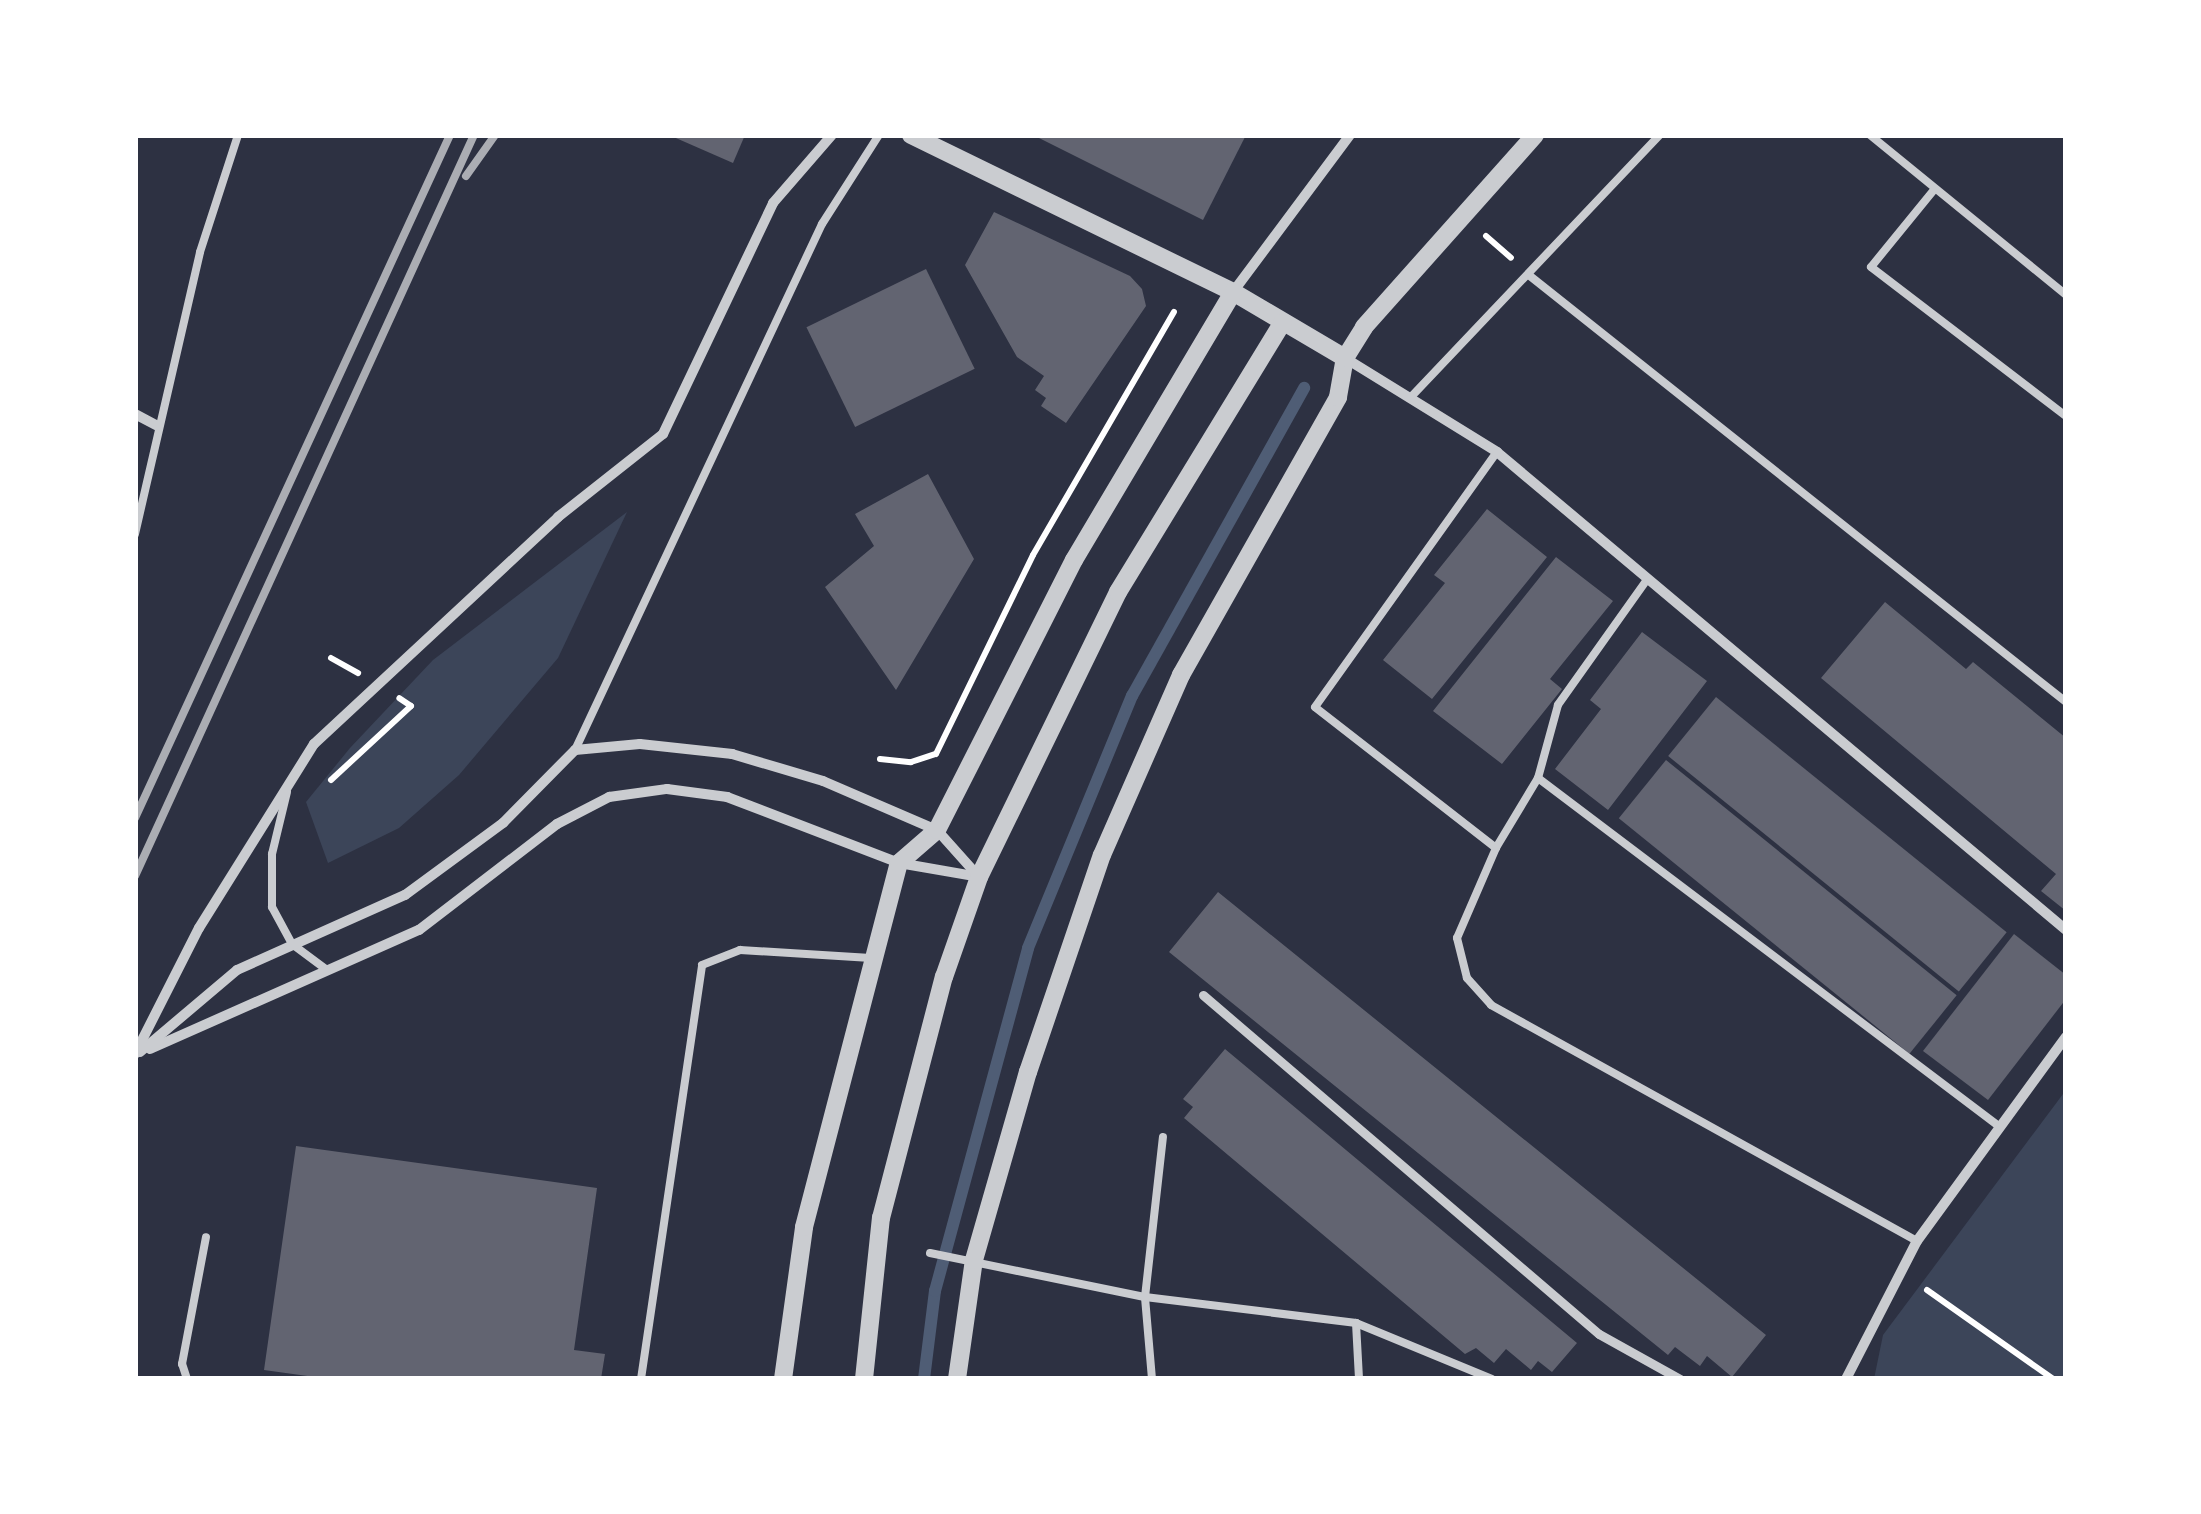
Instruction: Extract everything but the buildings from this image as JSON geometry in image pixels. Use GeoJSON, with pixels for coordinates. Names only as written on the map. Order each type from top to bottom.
{"type":"FeatureCollection","features":[{"type":"Feature","properties":{"kind":"street"},"geometry":{"type":"LineString","coordinates":[[135,1055],[198,928],[314,744],[374,682],[558,517],[664,434],[773,203],[832,135]]}},
{"type":"Feature","properties":{"kind":"street"},"geometry":{"type":"LineString","coordinates":[[911,135],[1233,292],[1497,452],[2066,930]]}},
{"type":"Feature","properties":{"kind":"street"},"geometry":{"type":"LineString","coordinates":[[783,1379],[804,1226],[871,958],[899,863],[937,830],[1074,560],[1233,292],[1350,135]]}},
{"type":"Feature","properties":{"kind":"street"},"geometry":{"type":"LineString","coordinates":[[957,1379],[966,1258],[1102,855],[1181,675],[1338,397],[1345,358],[1364,327],[1534,135]]}},
{"type":"Feature","properties":{"kind":"street"},"geometry":{"type":"LineString","coordinates":[[864,1379],[881,1218],[944,977],[979,878],[1118,592],[1283,322]]}},
{"type":"Feature","properties":{"kind":"street"},"geometry":{"type":"LineString","coordinates":[[135,414],[158,426]]}},
{"type":"Feature","properties":{"kind":"street"},"geometry":{"type":"LineString","coordinates":[[135,1055],[237,970],[405,895],[503,823],[575,750],[640,744],[732,754],[824,782],[937,830],[979,878]]}},
{"type":"Feature","properties":{"kind":"street"},"geometry":{"type":"LineString","coordinates":[[135,1055],[419,930],[556,824],[608,797],[667,789],[727,797],[899,863],[979,878]]}},
{"type":"Feature","properties":{"kind":"street"},"geometry":{"type":"LineString","coordinates":[[1203,995],[1599,1334],[1680,1379]]}},
{"type":"Feature","properties":{"kind":"street"},"geometry":{"type":"LineString","coordinates":[[1846,1379],[1917,1240],[2066,1037]]}},
{"type":"Feature","properties":{"kind":"lane"},"geometry":{"type":"LineString","coordinates":[[135,534],[200,252],[238,135]]}},
{"type":"Feature","properties":{"kind":"lane"},"geometry":{"type":"LineString","coordinates":[[575,750],[822,224],[879,135]]}},
{"type":"Feature","properties":{"kind":"lane"},"geometry":{"type":"LineString","coordinates":[[1410,398],[1660,135]]}},
{"type":"Feature","properties":{"kind":"lane"},"geometry":{"type":"LineString","coordinates":[[1870,135],[1933,191],[2066,294]]}},
{"type":"Feature","properties":{"kind":"lane"},"geometry":{"type":"LineString","coordinates":[[1933,191],[1871,267],[2066,416]]}},
{"type":"Feature","properties":{"kind":"lane"},"geometry":{"type":"LineString","coordinates":[[1530,276],[2066,702]]}},
{"type":"Feature","properties":{"kind":"lane"},"geometry":{"type":"LineString","coordinates":[[1496,848],[1315,706],[1497,452]]}},
{"type":"Feature","properties":{"kind":"lane"},"geometry":{"type":"LineString","coordinates":[[1646,581],[1558,704],[1538,778],[1496,848],[1458,938],[1466,978],[1491,1005],[1917,1240]]}},
{"type":"Feature","properties":{"kind":"lane"},"geometry":{"type":"LineString","coordinates":[[1538,778],[2000,1126]]}},
{"type":"Feature","properties":{"kind":"lane"},"geometry":{"type":"LineString","coordinates":[[289,783],[272,854],[272,907],[292,944],[326,970]]}},
{"type":"Feature","properties":{"kind":"lane"},"geometry":{"type":"LineString","coordinates":[[641,1379],[702,965],[740,950],[871,958]]}},
{"type":"Feature","properties":{"kind":"lane"},"geometry":{"type":"LineString","coordinates":[[1152,1379],[1145,1297],[1164,1137]]}},
{"type":"Feature","properties":{"kind":"lane"},"geometry":{"type":"LineString","coordinates":[[187,1379],[182,1364],[206,1237]]}},
{"type":"Feature","properties":{"kind":"lane"},"geometry":{"type":"LineString","coordinates":[[930,1253],[1145,1297],[1356,1323],[1492,1379]]}},
{"type":"Feature","properties":{"kind":"lane"},"geometry":{"type":"LineString","coordinates":[[1356,1323],[1359,1379]]}},
{"type":"Feature","properties":{"kind":"path"},"geometry":{"type":"LineString","coordinates":[[880,759],[911,762],[936,754],[1033,555],[1174,312]]}},
{"type":"Feature","properties":{"kind":"path"},"geometry":{"type":"LineString","coordinates":[[1927,1290],[2053,1379]]}},
{"type":"Feature","properties":{"kind":"shaded area"},"geometry":{"type":"Polygon","coordinates":[[[627,512],[558,658],[459,775],[399,828],[328,863],[306,802],[350,748],[433,660],[627,512]]]}},
{"type":"Feature","properties":{"kind":"shaded area"},"geometry":{"type":"Polygon","coordinates":[[[2066,1090],[2066,1379],[1874,1379],[1883,1335],[2066,1090]]]}},
{"type":"Feature","properties":{"kind":"waterway"},"geometry":{"type":"LineString","coordinates":[[924,1379],[935,1291],[1028,948],[1132,696],[1304,388]]}},
{"type":"Feature","properties":{"kind":"railway"},"geometry":{"type":"LineString","coordinates":[[135,818],[450,135]]}},
{"type":"Feature","properties":{"kind":"railway"},"geometry":{"type":"LineString","coordinates":[[135,876],[474,135]]}},
{"type":"Feature","properties":{"kind":"railway"},"geometry":{"type":"LineString","coordinates":[[466,176],[495,135]]}}]}
